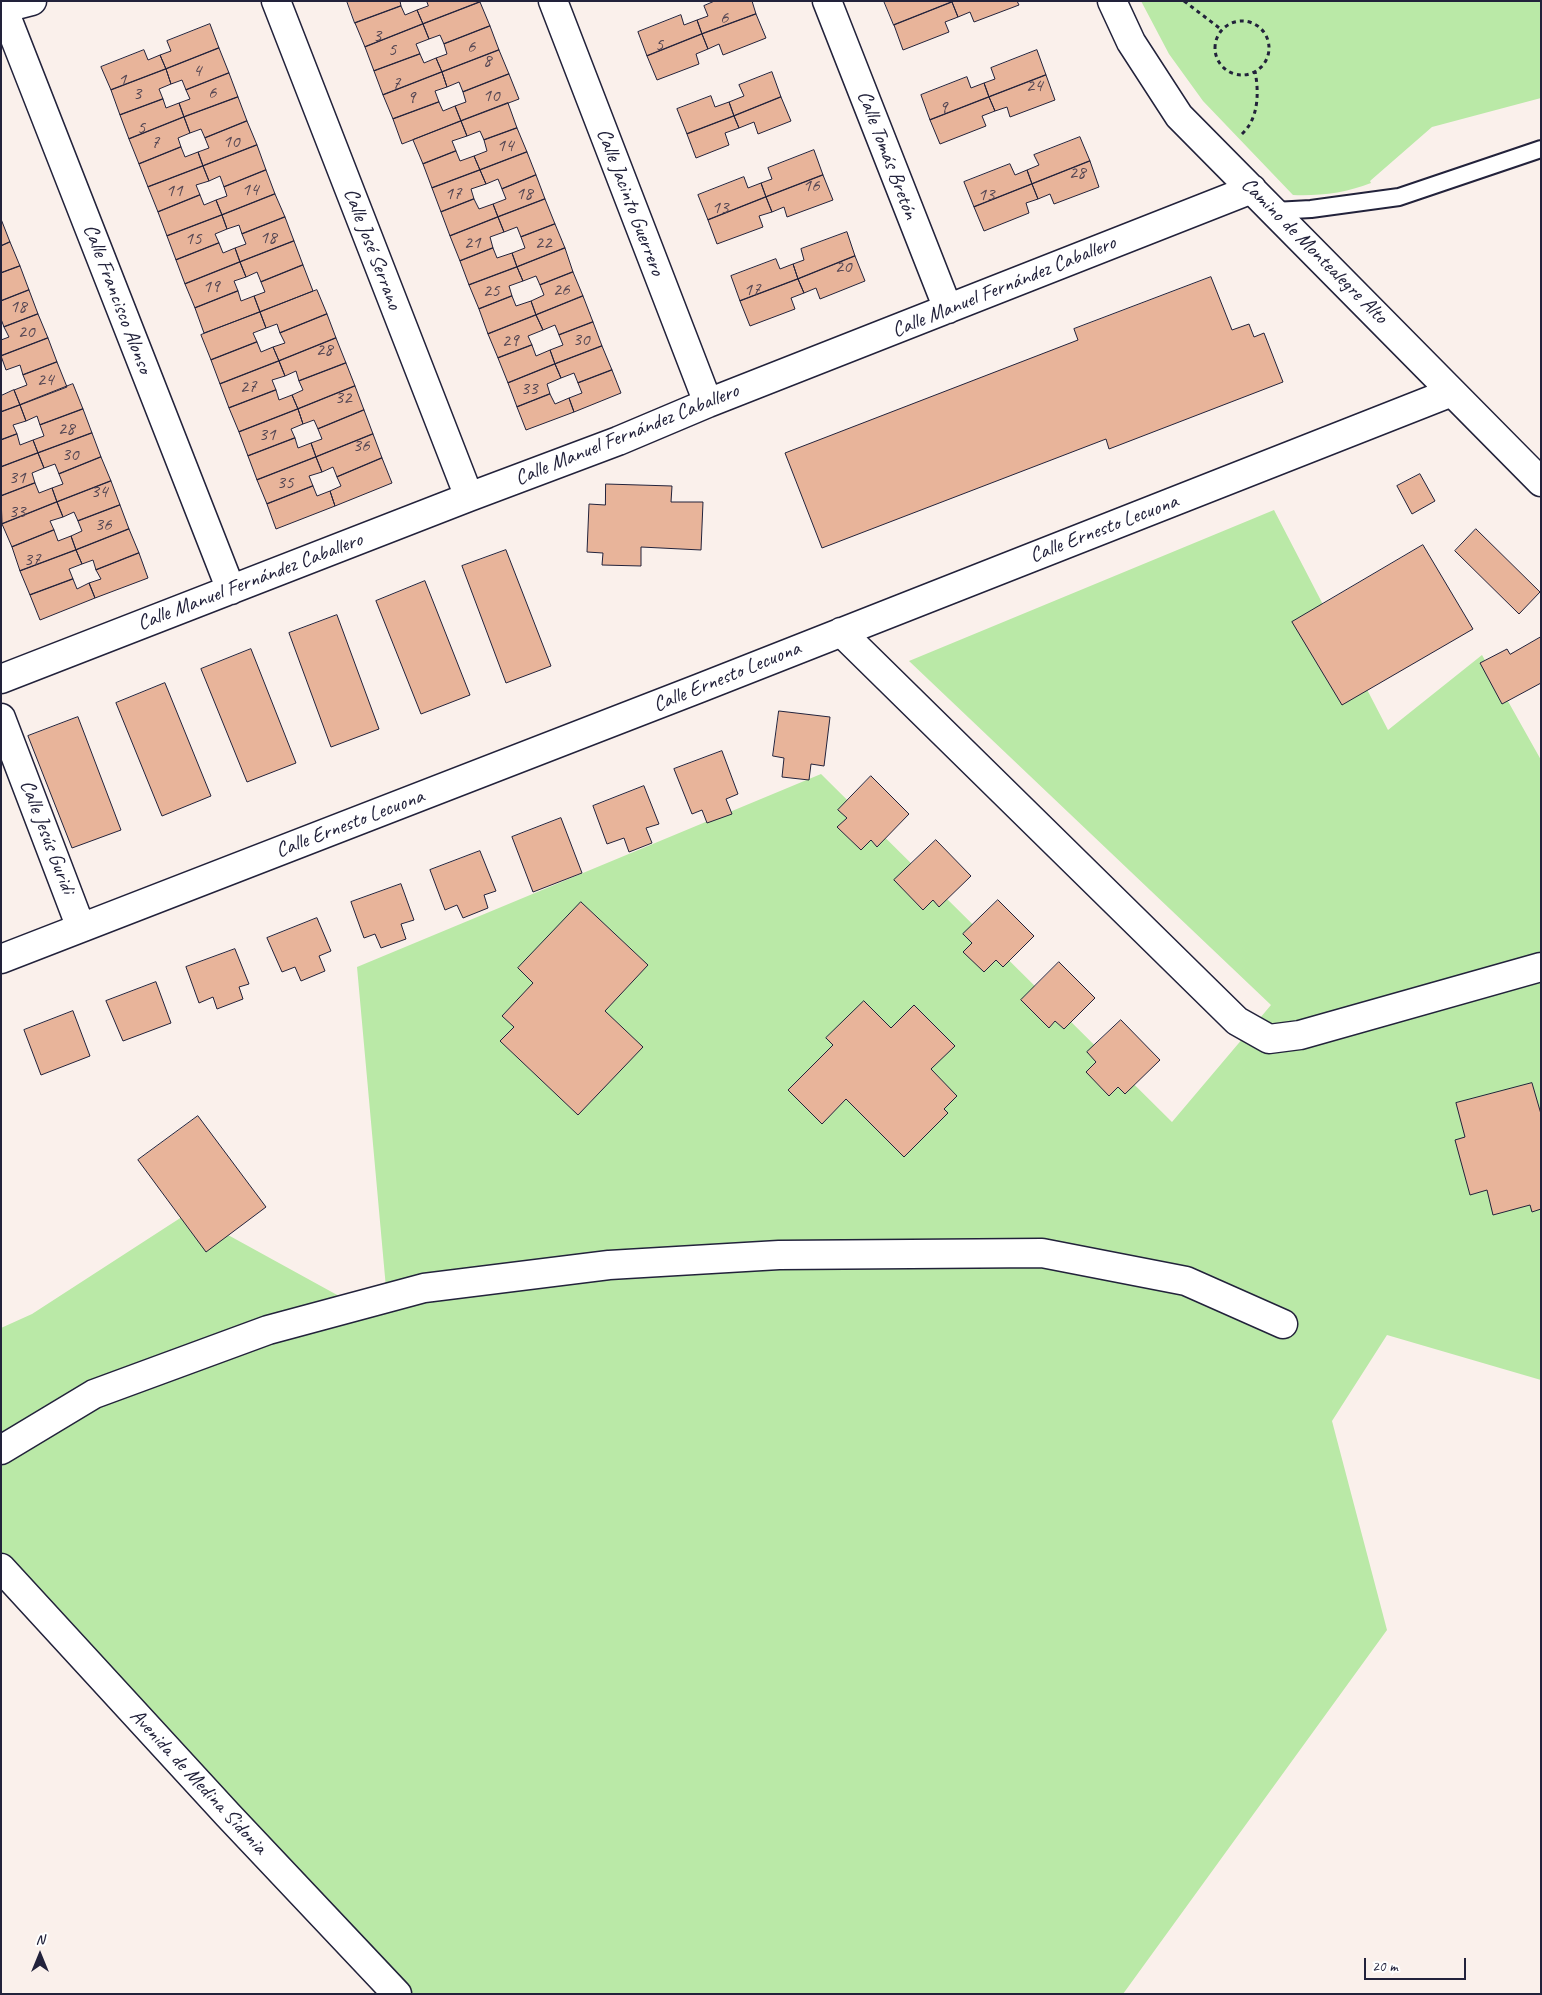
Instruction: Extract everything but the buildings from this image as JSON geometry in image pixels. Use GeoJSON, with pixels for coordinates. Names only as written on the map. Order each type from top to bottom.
{"type":"FeatureCollection","features":[{"type":"Feature","properties":{"kind":"street"},"geometry":{"type":"LineString","coordinates":[[2,8],[32,1]]}},
{"type":"Feature","properties":{"kind":"street","name":"Calle José Serrano"},"geometry":{"type":"LineString","coordinates":[[276,1],[468,497]]}},
{"type":"Feature","properties":{"kind":"street","name":"Calle Jacinto Guerrero"},"geometry":{"type":"LineString","coordinates":[[553,1],[708,403]]}},
{"type":"Feature","properties":{"kind":"street","name":"Calle Tomás Bretón"},"geometry":{"type":"LineString","coordinates":[[827,1],[948,309]]}},
{"type":"Feature","properties":{"kind":"street","name":"Camino de Montealegre Alto"},"geometry":{"type":"LineString","coordinates":[[1112,1],[1131,42],[1179,116],[1541,482]]}},
{"type":"Feature","properties":{"kind":"street","name":"Calle Francisco Alonso"},"geometry":{"type":"LineString","coordinates":[[2,8],[231,590]]}},
{"type":"Feature","properties":{"kind":"street","name":"Calle Manuel Fernández Caballero"},"geometry":{"type":"LineString","coordinates":[[1,679],[468,497],[618,441],[708,403],[1252,189]]}},
{"type":"Feature","properties":{"kind":"street","name":"Calle Ernesto Lecuona"},"geometry":{"type":"LineString","coordinates":[[1,959],[1452,392]]}},
{"type":"Feature","properties":{"kind":"street"},"geometry":{"type":"LineString","coordinates":[[841,632],[1237,1022],[1269,1039],[1300,1035],[1541,967]]}},
{"type":"Feature","properties":{"kind":"street","name":"Calle Jesús Guridi"},"geometry":{"type":"LineString","coordinates":[[1,718],[81,928]]}},
{"type":"Feature","properties":{"kind":"street"},"geometry":{"type":"LineString","coordinates":[[1,1450],[94,1394],[268,1330],[424,1288],[609,1265],[778,1255],[1042,1253],[1186,1281],[1283,1324]]}},
{"type":"Feature","properties":{"kind":"street","name":"Avenida de Medina Sidonia"},"geometry":{"type":"LineString","coordinates":[[1,1568],[228,1815],[397,1994]]}},
{"type":"Feature","properties":{"kind":"lane"},"geometry":{"type":"LineString","coordinates":[[1274,211],[1311,209],[1399,197],[1541,149]]}},
{"type":"Feature","properties":{"kind":"path"},"geometry":{"type":"LineString","coordinates":[[1184,1],[1222,30]]}},
{"type":"Feature","properties":{"kind":"path"},"geometry":{"type":"LineString","coordinates":[[1238,21],[1255,24],[1267,37],[1268,55],[1265,63],[1255,71],[1242,75],[1233,74],[1219,63],[1215,46],[1217,37],[1229,24],[1238,21]]}},
{"type":"Feature","properties":{"kind":"path"},"geometry":{"type":"LineString","coordinates":[[1220,157],[1246,131],[1251,120],[1258,87],[1255,71]]}},
{"type":"Feature","properties":{"kind":"green space"},"geometry":{"type":"Polygon","coordinates":[[[1141,1],[1541,1],[1541,98],[1432,127],[1370,181],[1371,183],[1333,193],[1293,195],[1203,101],[1169,54],[1141,1]]]}},
{"type":"Feature","properties":{"kind":"green space"},"geometry":{"type":"Polygon","coordinates":[[[1274,510],[1388,730],[1482,655],[1541,760],[1541,1380],[1387,1335],[1332,1421],[1387,1630],[1123,1994],[394,1994],[1,1576],[1,1328],[32,1314],[188,1213],[339,1296],[386,1288],[357,967],[821,774],[1172,1122],[1271,1005],[909,661],[1274,510]]]}}]}
